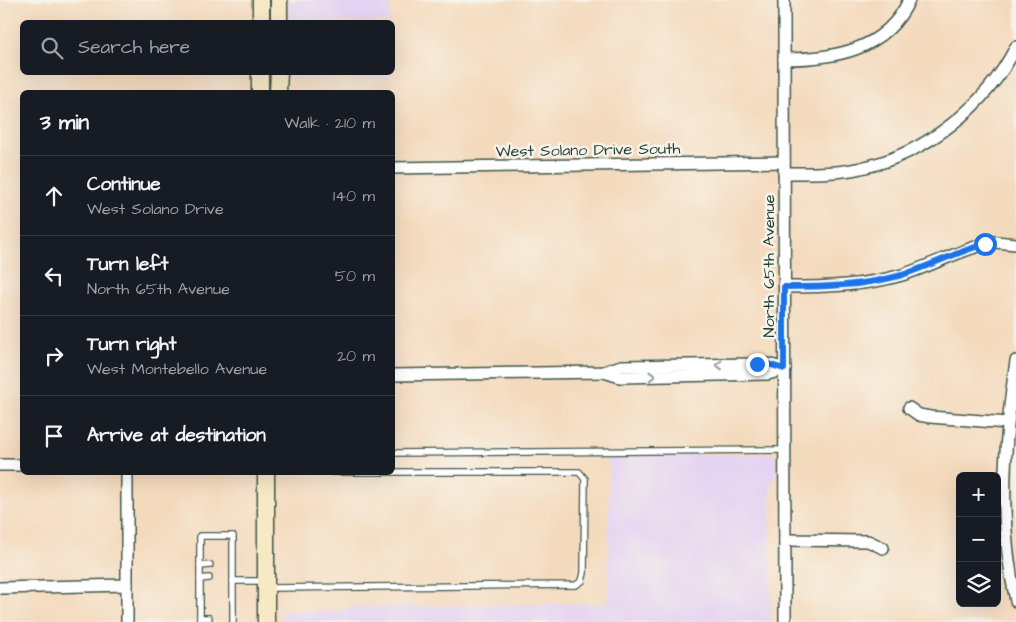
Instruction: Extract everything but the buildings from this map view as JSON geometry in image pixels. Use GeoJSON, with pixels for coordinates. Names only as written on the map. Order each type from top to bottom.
{"type":"FeatureCollection","features":[{"type":"Feature","properties":{"kind":"main road"},"geometry":{"type":"LineString","coordinates":[[261,0],[261,20]]}},
{"type":"Feature","properties":{"kind":"main road"},"geometry":{"type":"LineString","coordinates":[[279,0],[279,20]]}},
{"type":"Feature","properties":{"kind":"main road"},"geometry":{"type":"LineString","coordinates":[[260,75],[260,90]]}},
{"type":"Feature","properties":{"kind":"main road"},"geometry":{"type":"LineString","coordinates":[[278,75],[278,90]]}},
{"type":"Feature","properties":{"kind":"main road"},"geometry":{"type":"LineString","coordinates":[[266,475],[266,622]]}},
{"type":"Feature","properties":{"kind":"street","name":"North 65th Avenue"},"geometry":{"type":"LineString","coordinates":[[784,0],[785,622]]}},
{"type":"Feature","properties":{"kind":"street"},"geometry":{"type":"LineString","coordinates":[[784,59],[822,58],[841,55],[859,48],[874,40],[889,27],[898,18],[909,0]]}},
{"type":"Feature","properties":{"kind":"street","name":"West Solano Drive South"},"geometry":{"type":"LineString","coordinates":[[395,168],[860,169],[904,153],[944,130],[976,102],[998,76],[1016,47]]}},
{"type":"Feature","properties":{"kind":"street"},"geometry":{"type":"LineString","coordinates":[[784,287],[859,284],[902,275],[985,244],[996,242],[1016,244]]}},
{"type":"Feature","properties":{"kind":"street"},"geometry":{"type":"LineString","coordinates":[[1016,361],[1004,461],[1004,512],[1016,601]]}},
{"type":"Feature","properties":{"kind":"street"},"geometry":{"type":"LineString","coordinates":[[395,375],[604,372],[620,377],[630,377],[768,374],[784,369]]}},
{"type":"Feature","properties":{"kind":"street"},"geometry":{"type":"LineString","coordinates":[[909,408],[919,415],[930,417],[1008,423]]}},
{"type":"Feature","properties":{"kind":"street"},"geometry":{"type":"LineString","coordinates":[[0,465],[20,465]]}},
{"type":"Feature","properties":{"kind":"street"},"geometry":{"type":"LineString","coordinates":[[127,475],[127,622]]}},
{"type":"Feature","properties":{"kind":"street"},"geometry":{"type":"LineString","coordinates":[[785,540],[868,540],[883,548]]}},
{"type":"Feature","properties":{"kind":"street"},"geometry":{"type":"LineString","coordinates":[[0,588],[127,585]]}},
{"type":"Feature","properties":{"kind":"lane"},"geometry":{"type":"LineString","coordinates":[[395,453],[785,450]]}},
{"type":"Feature","properties":{"kind":"lane"},"geometry":{"type":"LineString","coordinates":[[226,578],[266,585],[576,585],[582,581],[584,573],[585,479],[579,472],[395,472]]}},
{"type":"Feature","properties":{"kind":"lane"},"geometry":{"type":"LineString","coordinates":[[209,618],[200,620],[200,536],[232,536],[233,620],[225,618]]}},
{"type":"Feature","properties":{"kind":"lane"},"geometry":{"type":"LineString","coordinates":[[200,566],[210,565]]}},
{"type":"Feature","properties":{"kind":"lane"},"geometry":{"type":"LineString","coordinates":[[225,565],[233,565]]}},
{"type":"Feature","properties":{"kind":"lane"},"geometry":{"type":"LineString","coordinates":[[200,579],[209,578]]}},
{"type":"Feature","properties":{"kind":"shaded area"},"geometry":{"type":"Polygon","coordinates":[[[287,0],[390,0],[390,20],[285,20],[287,0]]]}},
{"type":"Feature","properties":{"kind":"shaded area"},"geometry":{"type":"Polygon","coordinates":[[[285,75],[390,75],[390,78],[285,78],[285,75]]]}},
{"type":"Feature","properties":{"kind":"shaded area"},"geometry":{"type":"Polygon","coordinates":[[[774,454],[777,464],[776,475],[771,484],[771,622],[281,622],[281,611],[335,611],[353,607],[608,603],[609,456],[774,454]]]}},
{"type":"Feature","properties":{"kind":"route"},"geometry":{"type":"LineString","coordinates":[[757,364],[768,364],[784,369],[784,287],[859,284],[902,275],[985,244]]}}]}
